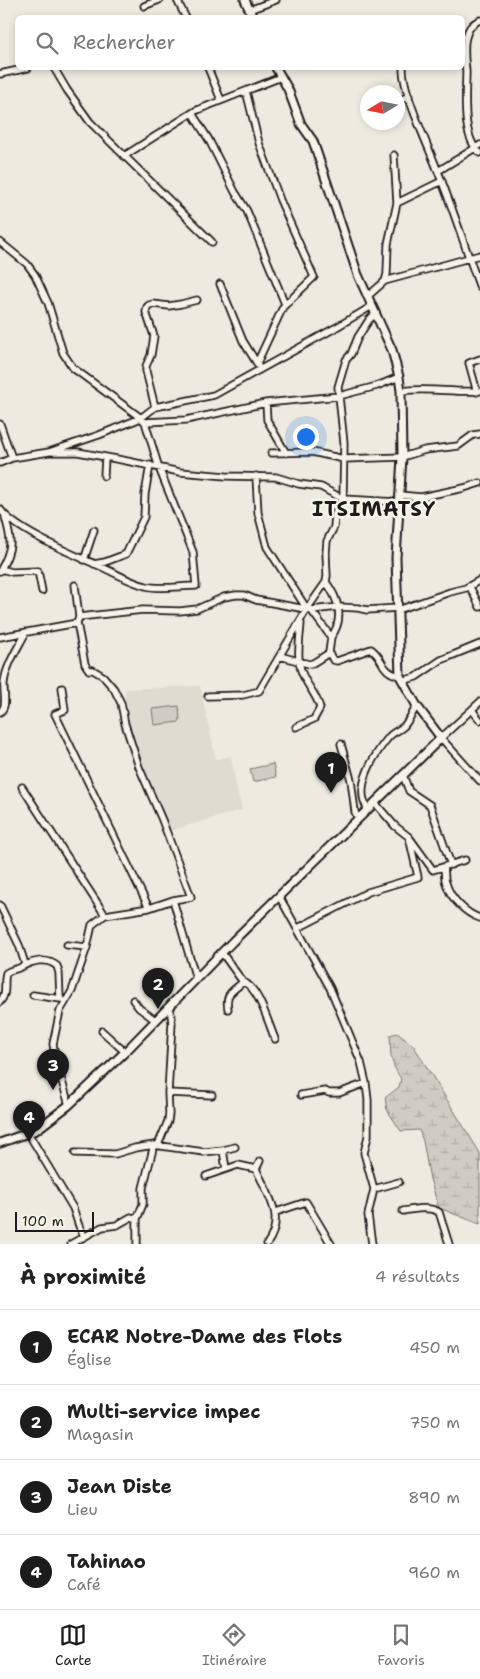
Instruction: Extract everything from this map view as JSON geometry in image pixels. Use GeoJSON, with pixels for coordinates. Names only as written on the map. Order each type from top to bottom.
{"type":"FeatureCollection","features":[{"type":"Feature","properties":{"kind":"street"},"geometry":{"type":"LineString","coordinates":[[144,6],[159,0]]}},
{"type":"Feature","properties":{"kind":"street"},"geometry":{"type":"LineString","coordinates":[[177,0],[184,15]]}},
{"type":"Feature","properties":{"kind":"street"},"geometry":{"type":"LineString","coordinates":[[245,0],[251,15]]}},
{"type":"Feature","properties":{"kind":"street"},"geometry":{"type":"LineString","coordinates":[[249,10],[276,0]]}},
{"type":"Feature","properties":{"kind":"street"},"geometry":{"type":"LineString","coordinates":[[480,20],[472,24],[465,39],[465,112],[469,132],[480,152]]}},
{"type":"Feature","properties":{"kind":"street"},"geometry":{"type":"LineString","coordinates":[[0,74],[19,70]]}},
{"type":"Feature","properties":{"kind":"street"},"geometry":{"type":"LineString","coordinates":[[55,70],[90,122],[212,242]]}},
{"type":"Feature","properties":{"kind":"street"},"geometry":{"type":"LineString","coordinates":[[209,70],[222,100]]}},
{"type":"Feature","properties":{"kind":"street"},"geometry":{"type":"LineString","coordinates":[[277,70],[288,89],[301,124],[313,141],[358,275],[392,350],[399,377],[402,457],[396,558],[401,678],[417,706],[480,781]]}},
{"type":"Feature","properties":{"kind":"street"},"geometry":{"type":"LineString","coordinates":[[403,70],[409,96],[480,288]]}},
{"type":"Feature","properties":{"kind":"street"},"geometry":{"type":"LineString","coordinates":[[124,156],[192,113],[281,77]]}},
{"type":"Feature","properties":{"kind":"street"},"geometry":{"type":"LineString","coordinates":[[246,91],[259,143],[280,200],[314,277],[286,304],[257,363]]}},
{"type":"Feature","properties":{"kind":"street"},"geometry":{"type":"LineString","coordinates":[[405,98],[409,96]]}},
{"type":"Feature","properties":{"kind":"street"},"geometry":{"type":"LineString","coordinates":[[192,113],[209,140],[235,192],[247,211],[286,304]]}},
{"type":"Feature","properties":{"kind":"street"},"geometry":{"type":"LineString","coordinates":[[438,171],[477,146]]}},
{"type":"Feature","properties":{"kind":"street"},"geometry":{"type":"LineString","coordinates":[[385,281],[389,256],[389,238],[397,203],[394,155]]}},
{"type":"Feature","properties":{"kind":"street"},"geometry":{"type":"LineString","coordinates":[[397,203],[442,181]]}},
{"type":"Feature","properties":{"kind":"street"},"geometry":{"type":"LineString","coordinates":[[0,242],[27,264],[35,275],[48,303],[63,353],[73,368],[143,420],[159,468],[193,552],[196,586],[147,587],[84,560],[40,538],[5,517]]}},
{"type":"Feature","properties":{"kind":"street"},"geometry":{"type":"LineString","coordinates":[[368,296],[385,281],[480,255]]}},
{"type":"Feature","properties":{"kind":"street"},"geometry":{"type":"LineString","coordinates":[[220,284],[243,341],[260,370]]}},
{"type":"Feature","properties":{"kind":"street"},"geometry":{"type":"LineString","coordinates":[[155,407],[146,371],[154,336],[146,312],[147,308],[153,304],[169,306],[198,300]]}},
{"type":"Feature","properties":{"kind":"street"},"geometry":{"type":"LineString","coordinates":[[143,420],[155,407],[208,397],[260,370],[372,306]]}},
{"type":"Feature","properties":{"kind":"street"},"geometry":{"type":"LineString","coordinates":[[208,696],[243,695],[259,691],[326,582],[327,541],[334,527],[335,514],[343,499],[344,442],[339,396],[340,381],[346,360],[351,354],[358,337],[376,313]]}},
{"type":"Feature","properties":{"kind":"street"},"geometry":{"type":"LineString","coordinates":[[401,391],[419,388],[478,392],[469,363],[480,359]]}},
{"type":"Feature","properties":{"kind":"street"},"geometry":{"type":"LineString","coordinates":[[49,452],[143,420],[186,420],[266,403],[339,396],[377,386],[399,377]]}},
{"type":"Feature","properties":{"kind":"street"},"geometry":{"type":"LineString","coordinates":[[266,403],[267,420],[286,453]]}},
{"type":"Feature","properties":{"kind":"street"},"geometry":{"type":"LineString","coordinates":[[0,424],[12,458]]}},
{"type":"Feature","properties":{"kind":"street"},"geometry":{"type":"LineString","coordinates":[[270,453],[312,452],[344,459],[402,457],[425,450],[458,446],[473,435],[480,434]]}},
{"type":"Feature","properties":{"kind":"street"},"geometry":{"type":"LineString","coordinates":[[0,463],[12,458],[49,452],[78,452],[180,472],[276,477],[299,484],[321,487],[343,499],[421,497],[480,484]]}},
{"type":"Feature","properties":{"kind":"street"},"geometry":{"type":"LineString","coordinates":[[104,476],[105,458]]}},
{"type":"Feature","properties":{"kind":"street"},"geometry":{"type":"LineString","coordinates":[[94,564],[106,562],[126,554],[144,517],[145,494],[150,466]]}},
{"type":"Feature","properties":{"kind":"street"},"geometry":{"type":"LineString","coordinates":[[256,476],[258,513],[267,548],[309,610],[332,637]]}},
{"type":"Feature","properties":{"kind":"street"},"geometry":{"type":"LineString","coordinates":[[0,509],[5,517],[11,539],[10,550],[1,570],[12,572],[38,571],[42,592]]}},
{"type":"Feature","properties":{"kind":"street"},"geometry":{"type":"LineString","coordinates":[[84,560],[94,530]]}},
{"type":"Feature","properties":{"kind":"street"},"geometry":{"type":"LineString","coordinates":[[0,637],[78,620],[143,610],[180,611],[197,609],[224,596],[236,595],[244,595],[256,600],[309,610],[339,608],[367,610],[398,609],[470,587],[480,580]]}},
{"type":"Feature","properties":{"kind":"street"},"geometry":{"type":"LineString","coordinates":[[326,582],[334,592],[339,608],[339,623],[332,637],[329,653],[333,660],[336,661],[371,649],[390,673],[401,678],[416,677],[441,660],[480,644]]}},
{"type":"Feature","properties":{"kind":"street"},"geometry":{"type":"LineString","coordinates":[[62,1000],[72,991],[92,926],[105,915],[149,908],[173,900],[191,897],[139,767],[125,724],[121,703],[114,689],[103,676],[93,670],[89,670],[85,664],[75,585]]}},
{"type":"Feature","properties":{"kind":"street"},"geometry":{"type":"LineString","coordinates":[[470,587],[480,608]]}},
{"type":"Feature","properties":{"kind":"street"},"geometry":{"type":"LineString","coordinates":[[296,727],[314,719],[320,708],[299,662],[301,620]]}},
{"type":"Feature","properties":{"kind":"street"},"geometry":{"type":"LineString","coordinates":[[0,712],[4,710],[5,706],[3,696],[4,681],[8,668],[26,632]]}},
{"type":"Feature","properties":{"kind":"street"},"geometry":{"type":"LineString","coordinates":[[280,656],[308,664],[329,653]]}},
{"type":"Feature","properties":{"kind":"street"},"geometry":{"type":"LineString","coordinates":[[62,688],[64,710],[55,714],[149,908]]}},
{"type":"Feature","properties":{"kind":"street"},"geometry":{"type":"LineString","coordinates":[[0,1144],[28,1133],[50,1121],[69,1105],[125,1052],[279,896],[480,702]]}},
{"type":"Feature","properties":{"kind":"street"},"geometry":{"type":"LineString","coordinates":[[368,809],[364,804],[363,791],[367,771],[389,736],[403,727],[417,706]]}},
{"type":"Feature","properties":{"kind":"street"},"geometry":{"type":"LineString","coordinates":[[472,710],[480,720]]}},
{"type":"Feature","properties":{"kind":"street"},"geometry":{"type":"LineString","coordinates":[[341,744],[358,819]]}},
{"type":"Feature","properties":{"kind":"street"},"geometry":{"type":"LineString","coordinates":[[403,775],[409,792],[430,805],[451,865]]}},
{"type":"Feature","properties":{"kind":"street"},"geometry":{"type":"LineString","coordinates":[[22,787],[105,915]]}},
{"type":"Feature","properties":{"kind":"street"},"geometry":{"type":"LineString","coordinates":[[375,803],[395,826],[409,837],[431,869],[465,860]]}},
{"type":"Feature","properties":{"kind":"street"},"geometry":{"type":"LineString","coordinates":[[298,928],[368,892],[418,877],[409,837]]}},
{"type":"Feature","properties":{"kind":"street"},"geometry":{"type":"LineString","coordinates":[[444,867],[445,882],[450,894],[469,913],[480,918]]}},
{"type":"Feature","properties":{"kind":"street"},"geometry":{"type":"LineString","coordinates":[[279,896],[330,988],[361,1062],[366,1083],[368,1136],[364,1153],[374,1188],[368,1215],[372,1244]]}},
{"type":"Feature","properties":{"kind":"street"},"geometry":{"type":"LineString","coordinates":[[173,900],[196,980]]}},
{"type":"Feature","properties":{"kind":"street"},"geometry":{"type":"LineString","coordinates":[[0,905],[19,945],[25,964]]}},
{"type":"Feature","properties":{"kind":"street"},"geometry":{"type":"LineString","coordinates":[[67,945],[87,947]]}},
{"type":"Feature","properties":{"kind":"street"},"geometry":{"type":"LineString","coordinates":[[222,953],[243,982],[250,986],[260,1002],[275,1039]]}},
{"type":"Feature","properties":{"kind":"street"},"geometry":{"type":"LineString","coordinates":[[0,1002],[4,998],[4,978],[6,973],[30,962],[48,960],[57,966],[62,1000],[53,1044],[69,1105]]}},
{"type":"Feature","properties":{"kind":"street"},"geometry":{"type":"LineString","coordinates":[[228,1009],[228,995],[243,982]]}},
{"type":"Feature","properties":{"kind":"street"},"geometry":{"type":"LineString","coordinates":[[33,995],[62,1000]]}},
{"type":"Feature","properties":{"kind":"street"},"geometry":{"type":"LineString","coordinates":[[133,1000],[139,1008],[155,1020]]}},
{"type":"Feature","properties":{"kind":"street"},"geometry":{"type":"LineString","coordinates":[[137,1244],[137,1219],[142,1204],[143,1188],[156,1145],[168,1122],[172,1023],[170,1006]]}},
{"type":"Feature","properties":{"kind":"street"},"geometry":{"type":"LineString","coordinates":[[102,1031],[125,1052]]}},
{"type":"Feature","properties":{"kind":"street"},"geometry":{"type":"LineString","coordinates":[[301,1095],[325,1091],[338,1093],[366,1083]]}},
{"type":"Feature","properties":{"kind":"street"},"geometry":{"type":"LineString","coordinates":[[168,1092],[212,1095]]}},
{"type":"Feature","properties":{"kind":"street"},"geometry":{"type":"LineString","coordinates":[[28,1133],[73,1208],[84,1236]]}},
{"type":"Feature","properties":{"kind":"street"},"geometry":{"type":"LineString","coordinates":[[74,1153],[116,1154],[135,1148],[156,1145],[204,1152],[223,1150],[235,1146]]}},
{"type":"Feature","properties":{"kind":"street"},"geometry":{"type":"LineString","coordinates":[[223,1150],[226,1169]]}},
{"type":"Feature","properties":{"kind":"street"},"geometry":{"type":"LineString","coordinates":[[256,1169],[260,1161]]}},
{"type":"Feature","properties":{"kind":"street"},"geometry":{"type":"LineString","coordinates":[[206,1176],[238,1165],[256,1169]]}},
{"type":"Feature","properties":{"kind":"street"},"geometry":{"type":"LineString","coordinates":[[256,1169],[276,1212],[276,1224],[273,1235],[267,1244]]}},
{"type":"Feature","properties":{"kind":"street"},"geometry":{"type":"LineString","coordinates":[[374,1188],[399,1182]]}},
{"type":"Feature","properties":{"kind":"street"},"geometry":{"type":"LineString","coordinates":[[276,1212],[306,1202],[331,1244]]}},
{"type":"Feature","properties":{"kind":"street"},"geometry":{"type":"LineString","coordinates":[[403,1210],[426,1209],[439,1212],[449,1244]]}},
{"type":"Feature","properties":{"kind":"street"},"geometry":{"type":"LineString","coordinates":[[71,1244],[102,1227],[117,1224],[131,1217],[137,1219]]}},
{"type":"Feature","properties":{"kind":"shaded area"},"geometry":{"type":"Polygon","coordinates":[[[200,686],[216,759],[231,756],[242,810],[169,831],[131,736],[125,712],[125,689],[200,686]]]}},
{"type":"Feature","properties":{"kind":"green space"},"geometry":{"type":"Polygon","coordinates":[[[179,706],[180,722],[154,725],[152,709],[179,706]]]}},
{"type":"Feature","properties":{"kind":"green space"},"geometry":{"type":"Polygon","coordinates":[[[273,764],[276,777],[253,782],[250,769],[273,764]]]}},
{"type":"Feature","properties":{"kind":"green space"},"geometry":{"type":"Polygon","coordinates":[[[397,1033],[413,1045],[480,1153],[480,1224],[439,1208],[430,1179],[419,1130],[401,1131],[387,1110],[385,1098],[399,1087],[401,1079],[394,1067],[391,1053],[390,1035],[397,1033]]]}},
{"type":"Feature","properties":{"kind":"place","name":"ECAR Notre-Dame des Flots"},"geometry":{"type":"Point","coordinates":[331,793]}},
{"type":"Feature","properties":{"kind":"place","name":"Multi-service impec"},"geometry":{"type":"Point","coordinates":[158,1009]}},
{"type":"Feature","properties":{"kind":"place","name":"Jean Diste"},"geometry":{"type":"Point","coordinates":[53,1090]}},
{"type":"Feature","properties":{"kind":"place","name":"Tahinao"},"geometry":{"type":"Point","coordinates":[29,1142]}},
{"type":"Feature","properties":{"kind":"district","name":"ITSIMATSY"},"geometry":{"type":"Point","coordinates":[374,509]}}]}
